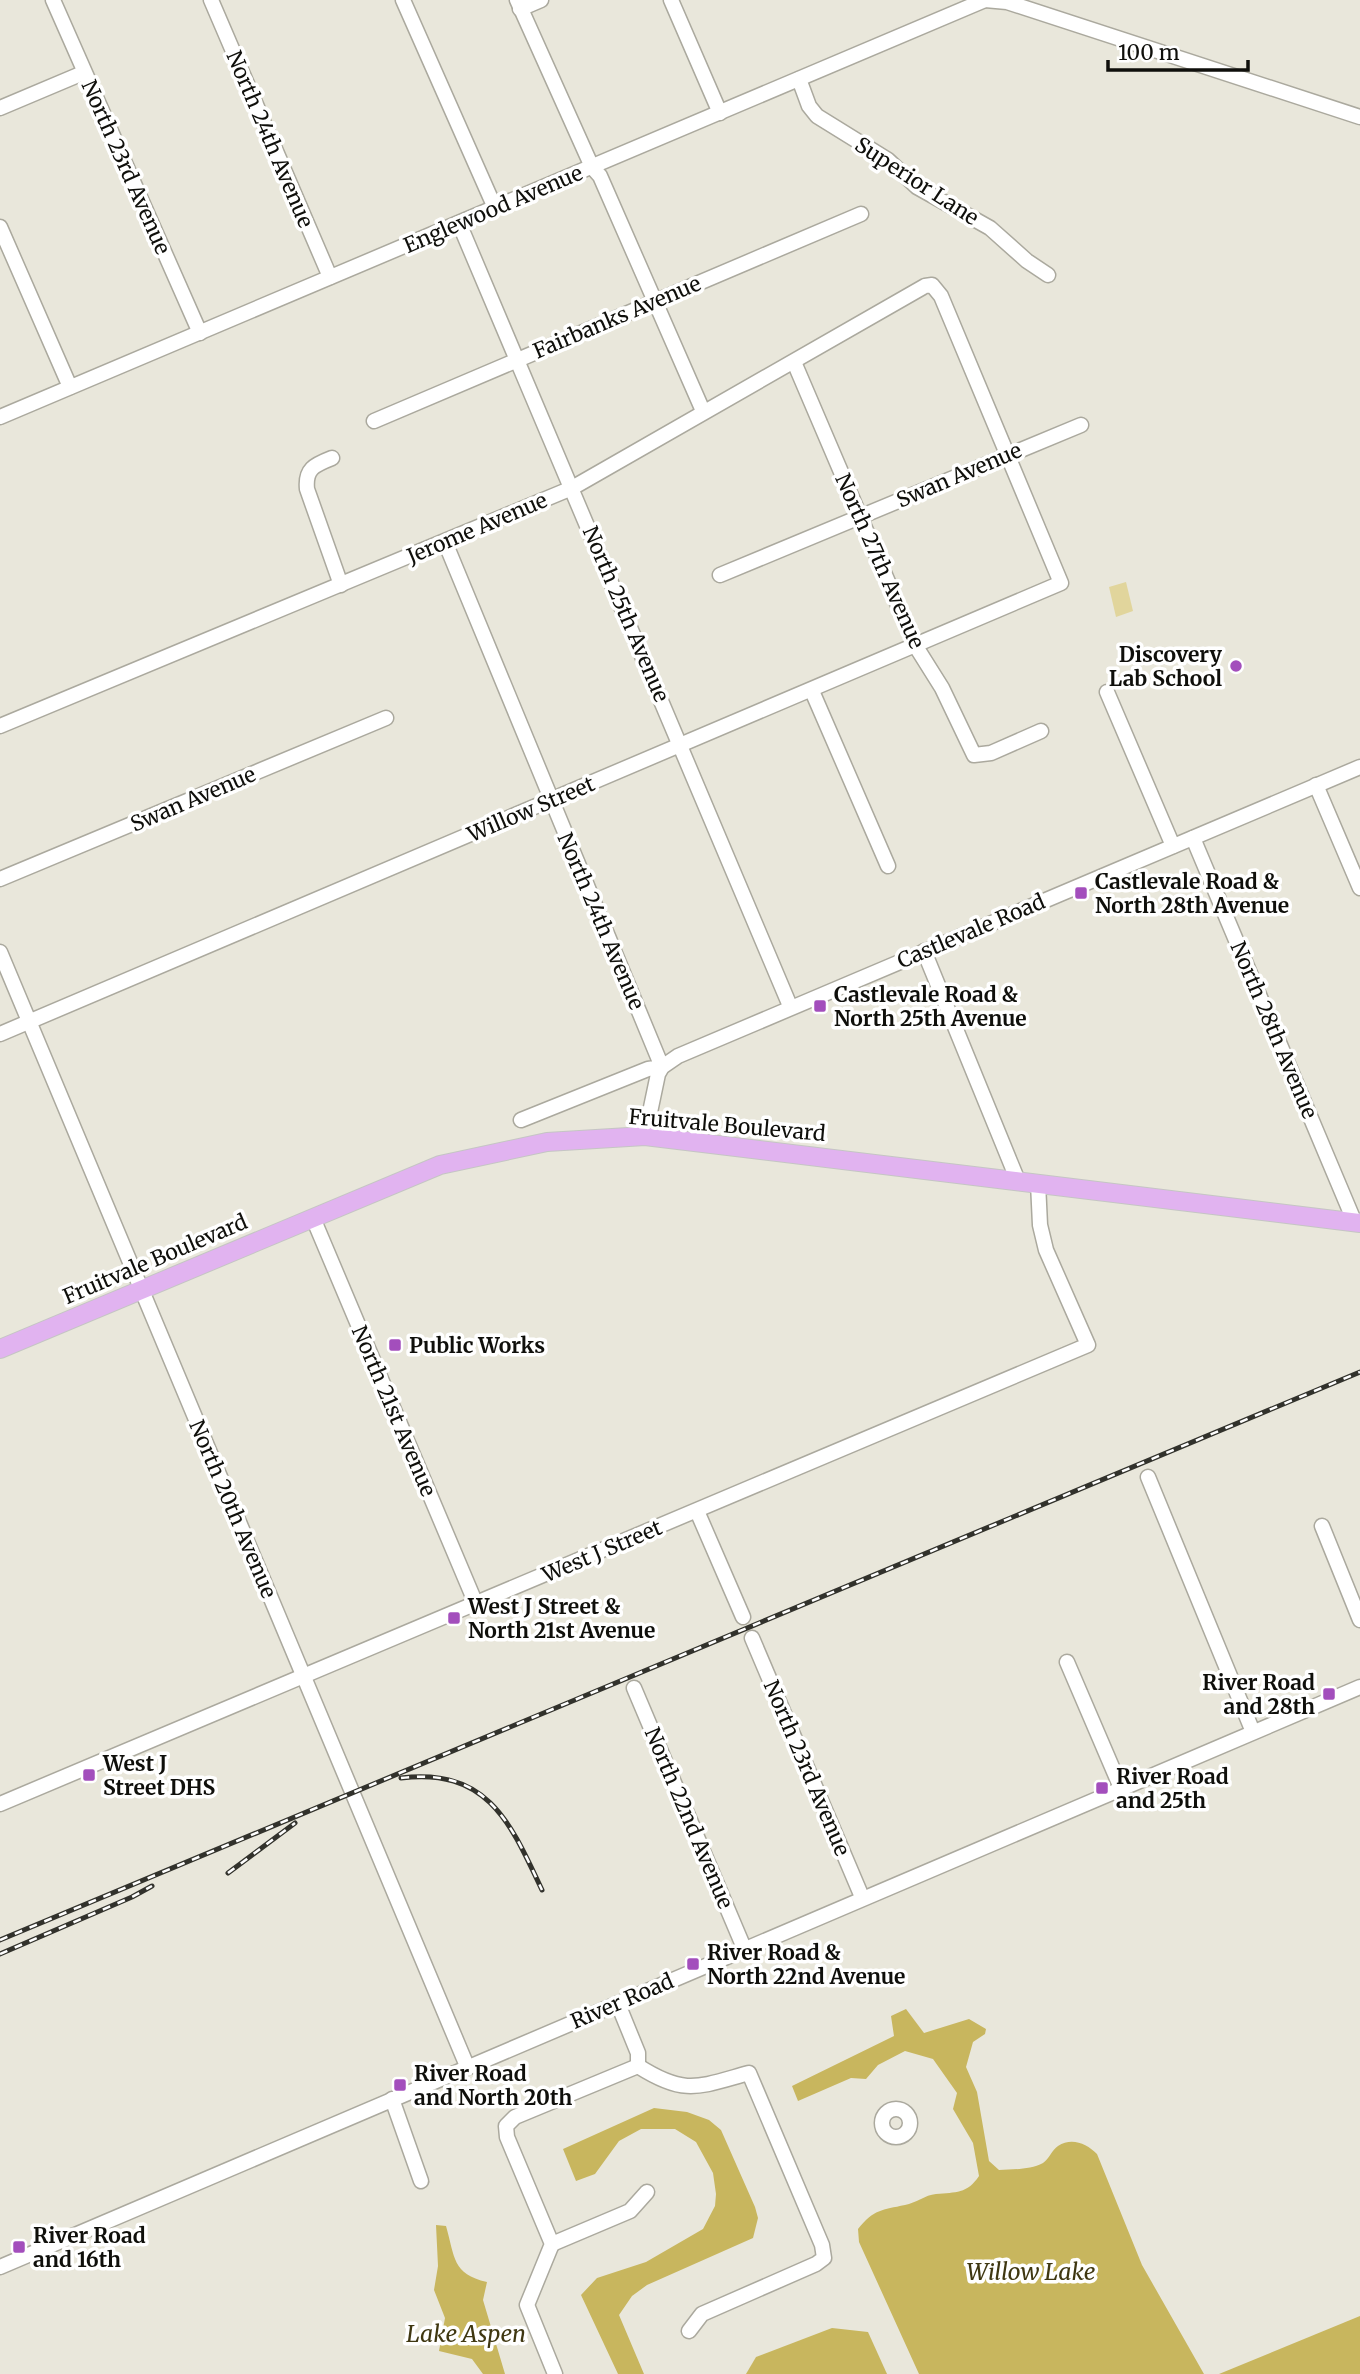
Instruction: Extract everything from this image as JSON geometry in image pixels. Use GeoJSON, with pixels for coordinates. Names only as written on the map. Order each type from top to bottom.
{"type":"FeatureCollection","features":[{"type":"Feature","properties":{"kind":"main road","name":"Fruitvale Boulevard"},"geometry":{"type":"LineString","coordinates":[[0,1349],[440,1165],[489,1152],[547,1142],[645,1136],[1358,1223]]}},
{"type":"Feature","properties":{"kind":"street","name":"North 23rd Avenue"},"geometry":{"type":"LineString","coordinates":[[53,0],[83,73],[200,332]]}},
{"type":"Feature","properties":{"kind":"street","name":"North 24th Avenue"},"geometry":{"type":"LineString","coordinates":[[211,0],[330,277]]}},
{"type":"Feature","properties":{"kind":"street"},"geometry":{"type":"LineString","coordinates":[[403,0],[495,208]]}},
{"type":"Feature","properties":{"kind":"street"},"geometry":{"type":"LineString","coordinates":[[541,0],[518,4],[592,167],[600,176],[704,411]]}},
{"type":"Feature","properties":{"kind":"street"},"geometry":{"type":"LineString","coordinates":[[671,0],[720,113]]}},
{"type":"Feature","properties":{"kind":"street"},"geometry":{"type":"LineString","coordinates":[[985,0],[1009,1],[1360,117]]}},
{"type":"Feature","properties":{"kind":"street","name":"Englewood Avenue"},"geometry":{"type":"LineString","coordinates":[[0,417],[985,0]]}},
{"type":"Feature","properties":{"kind":"street"},"geometry":{"type":"LineString","coordinates":[[0,108],[83,73]]}},
{"type":"Feature","properties":{"kind":"street","name":"Superior Lane"},"geometry":{"type":"LineString","coordinates":[[799,79],[809,106],[817,116],[888,160],[918,187],[990,228],[1027,261],[1048,275]]}},
{"type":"Feature","properties":{"kind":"street","name":"Fairbanks Avenue"},"geometry":{"type":"LineString","coordinates":[[374,421],[861,214]]}},
{"type":"Feature","properties":{"kind":"street","name":"North 25th Avenue"},"geometry":{"type":"LineString","coordinates":[[459,223],[790,1006]]}},
{"type":"Feature","properties":{"kind":"street"},"geometry":{"type":"LineString","coordinates":[[0,227],[70,387]]}},
{"type":"Feature","properties":{"kind":"street","name":"Jerome Avenue"},"geometry":{"type":"LineString","coordinates":[[0,726],[572,488],[917,290],[932,285],[941,296],[1009,453]]}},
{"type":"Feature","properties":{"kind":"street","name":"North 27th Avenue"},"geometry":{"type":"LineString","coordinates":[[794,362],[915,645],[942,688],[974,755],[991,753],[1041,731]]}},
{"type":"Feature","properties":{"kind":"street","name":"Swan Avenue"},"geometry":{"type":"LineString","coordinates":[[720,575],[1081,425]]}},
{"type":"Feature","properties":{"kind":"street","name":"Willow Street"},"geometry":{"type":"LineString","coordinates":[[0,1034],[680,744],[813,691],[1061,583],[1009,453]]}},
{"type":"Feature","properties":{"kind":"street"},"geometry":{"type":"LineString","coordinates":[[332,458],[312,466],[306,476],[307,489],[341,585]]}},
{"type":"Feature","properties":{"kind":"street","name":"North 24th Avenue"},"geometry":{"type":"LineString","coordinates":[[445,542],[662,1067]]}},
{"type":"Feature","properties":{"kind":"street"},"geometry":{"type":"LineString","coordinates":[[813,691],[888,866]]}},
{"type":"Feature","properties":{"kind":"street"},"geometry":{"type":"LineString","coordinates":[[1107,692],[1173,846]]}},
{"type":"Feature","properties":{"kind":"street","name":"Swan Avenue"},"geometry":{"type":"LineString","coordinates":[[0,879],[386,718]]}},
{"type":"Feature","properties":{"kind":"street","name":"Castlevale Road"},"geometry":{"type":"LineString","coordinates":[[521,1120],[648,1069],[662,1067],[678,1056],[790,1006],[1360,767]]}},
{"type":"Feature","properties":{"kind":"street"},"geometry":{"type":"LineString","coordinates":[[1317,785],[1360,888]]}},
{"type":"Feature","properties":{"kind":"street","name":"North 28th Avenue"},"geometry":{"type":"LineString","coordinates":[[1193,838],[1358,1223]]}},
{"type":"Feature","properties":{"kind":"street"},"geometry":{"type":"LineString","coordinates":[[924,951],[1018,1181]]}},
{"type":"Feature","properties":{"kind":"street","name":"North 20th Avenue"},"geometry":{"type":"LineString","coordinates":[[0,952],[467,2066]]}},
{"type":"Feature","properties":{"kind":"street"},"geometry":{"type":"LineString","coordinates":[[645,1136],[662,1067]]}},
{"type":"Feature","properties":{"kind":"street","name":"West J Street"},"geometry":{"type":"LineString","coordinates":[[0,1804],[1088,1345],[1046,1250],[1040,1225],[1038,1183]]}},
{"type":"Feature","properties":{"kind":"street","name":"North 21st Avenue"},"geometry":{"type":"LineString","coordinates":[[313,1218],[476,1604]]}},
{"type":"Feature","properties":{"kind":"street"},"geometry":{"type":"LineString","coordinates":[[1148,1477],[1253,1732]]}},
{"type":"Feature","properties":{"kind":"street"},"geometry":{"type":"LineString","coordinates":[[697,1511],[743,1617]]}},
{"type":"Feature","properties":{"kind":"street"},"geometry":{"type":"LineString","coordinates":[[1322,1526],[1360,1620]]}},
{"type":"Feature","properties":{"kind":"street","name":"North 23rd Avenue"},"geometry":{"type":"LineString","coordinates":[[752,1638],[862,1897]]}},
{"type":"Feature","properties":{"kind":"street"},"geometry":{"type":"LineString","coordinates":[[1068,1662],[1121,1788]]}},
{"type":"Feature","properties":{"kind":"street","name":"River Road"},"geometry":{"type":"LineString","coordinates":[[0,2267],[862,1897],[1360,1687]]}},
{"type":"Feature","properties":{"kind":"street","name":"North 22nd Avenue"},"geometry":{"type":"LineString","coordinates":[[634,1688],[744,1948]]}},
{"type":"Feature","properties":{"kind":"street"},"geometry":{"type":"LineString","coordinates":[[618,2004],[638,2053],[638,2066]]}},
{"type":"Feature","properties":{"kind":"street"},"geometry":{"type":"LineString","coordinates":[[638,2066],[665,2083],[685,2088],[749,2073],[822,2245],[824,2258],[816,2264],[702,2315],[689,2331]]}},
{"type":"Feature","properties":{"kind":"street"},"geometry":{"type":"LineString","coordinates":[[552,2244],[507,2137],[506,2126],[515,2117],[638,2066]]}},
{"type":"Feature","properties":{"kind":"street"},"geometry":{"type":"LineString","coordinates":[[392,2099],[421,2181]]}},
{"type":"Feature","properties":{"kind":"street"},"geometry":{"type":"LineString","coordinates":[[555,2374],[527,2305],[552,2244],[631,2211],[648,2192]]}},
{"type":"Feature","properties":{"kind":"shaded area"},"geometry":{"type":"Polygon","coordinates":[[[1126,582],[1133,611],[1116,617],[1109,587],[1126,582]]]}},
{"type":"Feature","properties":{"kind":"water","name":"Willow Lake"},"geometry":{"type":"Polygon","coordinates":[[[906,2009],[924,2033],[969,2019],[986,2029],[985,2034],[973,2042],[966,2067],[977,2092],[989,2161],[999,2170],[1038,2165],[1058,2146],[1069,2142],[1089,2147],[1097,2154],[1142,2265],[1204,2374],[919,2374],[859,2242],[858,2229],[879,2211],[932,2195],[960,2191],[975,2182],[979,2176],[973,2143],[953,2109],[957,2093],[933,2059],[905,2051],[878,2065],[866,2079],[851,2078],[798,2101],[792,2086],[894,2036],[891,2016],[906,2009]]]}},
{"type":"Feature","properties":{"kind":"water","name":"Lake Aspen"},"geometry":{"type":"Polygon","coordinates":[[[654,2108],[687,2112],[709,2120],[721,2130],[758,2218],[753,2238],[647,2285],[632,2296],[619,2315],[644,2374],[618,2374],[581,2295],[597,2278],[646,2262],[703,2229],[715,2206],[713,2173],[696,2142],[675,2129],[641,2129],[619,2141],[595,2174],[576,2181],[563,2149],[654,2108]]]}},
{"type":"Feature","properties":{"kind":"water","name":"Lake Aspen"},"geometry":{"type":"Polygon","coordinates":[[[436,2225],[446,2226],[461,2269],[476,2279],[487,2282],[483,2300],[505,2374],[483,2374],[472,2359],[439,2351],[445,2318],[434,2290],[438,2266],[436,2225]]]}},
{"type":"Feature","properties":{"kind":"water"},"geometry":{"type":"Polygon","coordinates":[[[1360,2316],[1360,2374],[1219,2374],[1360,2316]]]}},
{"type":"Feature","properties":{"kind":"water"},"geometry":{"type":"Polygon","coordinates":[[[832,2328],[868,2332],[887,2374],[746,2374],[756,2357],[832,2328]]]}},
{"type":"Feature","properties":{"kind":"railway"},"geometry":{"type":"LineString","coordinates":[[0,1940],[1360,1372]]}},
{"type":"Feature","properties":{"kind":"railway"},"geometry":{"type":"LineString","coordinates":[[401,1778],[431,1777],[455,1782],[476,1791],[507,1823],[542,1890]]}},
{"type":"Feature","properties":{"kind":"railway"},"geometry":{"type":"LineString","coordinates":[[228,1873],[295,1823]]}},
{"type":"Feature","properties":{"kind":"railway"},"geometry":{"type":"LineString","coordinates":[[0,1954],[152,1886]]}},
{"type":"Feature","properties":{"kind":"place","name":"Discovery Lab School"},"geometry":{"type":"Point","coordinates":[1236,666]}},
{"type":"Feature","properties":{"kind":"place","name":"Castlevale Road & North 28th Avenue"},"geometry":{"type":"Point","coordinates":[1081,893]}},
{"type":"Feature","properties":{"kind":"place","name":"Castlevale Road & North 25th Avenue"},"geometry":{"type":"Point","coordinates":[820,1006]}},
{"type":"Feature","properties":{"kind":"place","name":"Public Works"},"geometry":{"type":"Point","coordinates":[395,1345]}},
{"type":"Feature","properties":{"kind":"place","name":"West J Street & North 21st Avenue"},"geometry":{"type":"Point","coordinates":[454,1618]}},
{"type":"Feature","properties":{"kind":"place","name":"River Road and 28th"},"geometry":{"type":"Point","coordinates":[1329,1694]}},
{"type":"Feature","properties":{"kind":"place","name":"West J Street DHS"},"geometry":{"type":"Point","coordinates":[89,1775]}},
{"type":"Feature","properties":{"kind":"place","name":"River Road and 25th"},"geometry":{"type":"Point","coordinates":[1102,1788]}},
{"type":"Feature","properties":{"kind":"place","name":"River Road & North 22nd Avenue"},"geometry":{"type":"Point","coordinates":[693,1964]}},
{"type":"Feature","properties":{"kind":"place","name":"River Road and North 20th"},"geometry":{"type":"Point","coordinates":[400,2085]}},
{"type":"Feature","properties":{"kind":"place","name":"River Road and 16th"},"geometry":{"type":"Point","coordinates":[19,2247]}}]}
